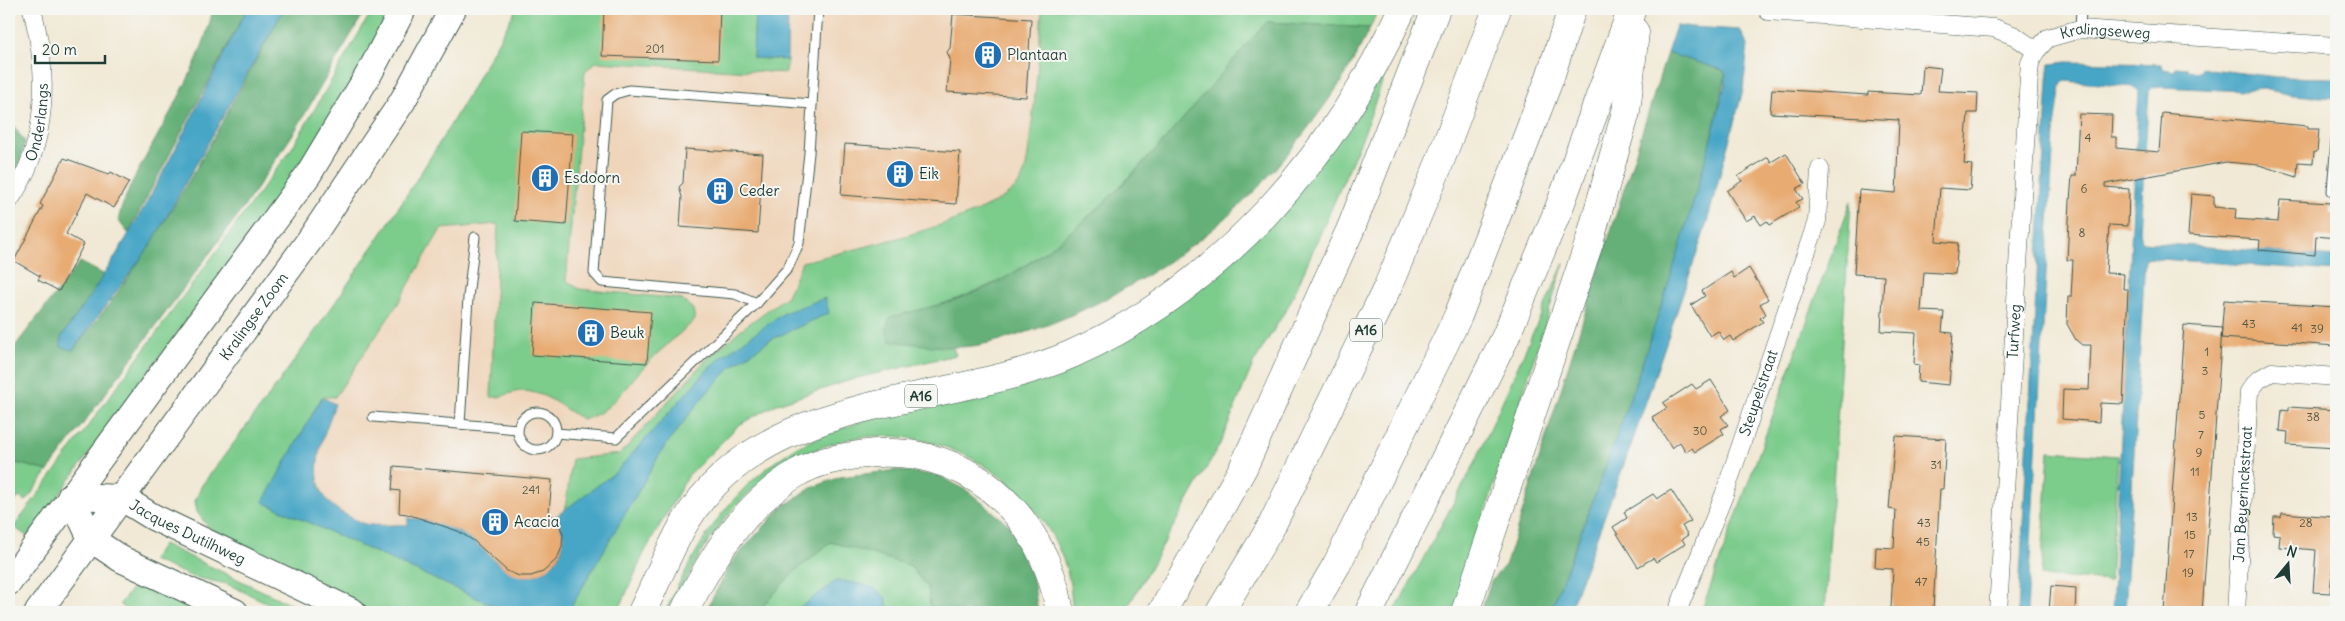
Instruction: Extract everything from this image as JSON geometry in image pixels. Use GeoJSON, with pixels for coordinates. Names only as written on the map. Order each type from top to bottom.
{"type":"FeatureCollection","features":[{"type":"Feature","properties":{"kind":"highway","name":"A16"},"geometry":{"type":"LineString","coordinates":[[1220,612],[1271,526],[1388,286],[1439,164],[1497,9]]}},
{"type":"Feature","properties":{"kind":"highway"},"geometry":{"type":"LineString","coordinates":[[1309,612],[1337,564],[1458,316],[1572,9]]}},
{"type":"Feature","properties":{"kind":"highway"},"geometry":{"type":"LineString","coordinates":[[1465,612],[1589,244],[1626,112],[1626,49],[1632,9]]}},
{"type":"Feature","properties":{"kind":"highway"},"geometry":{"type":"LineString","coordinates":[[1368,612],[1505,338],[1626,49],[1638,9]]}},
{"type":"Feature","properties":{"kind":"highway","name":"A16"},"geometry":{"type":"LineString","coordinates":[[642,612],[685,523],[705,496],[743,460],[766,445],[792,431],[838,414],[972,385],[1031,369],[1072,354],[1126,327],[1178,292],[1250,229],[1290,184],[1343,114],[1396,19]]}},
{"type":"Feature","properties":{"kind":"highway"},"geometry":{"type":"LineString","coordinates":[[1162,612],[1243,468],[1350,228],[1432,20]]}},
{"type":"Feature","properties":{"kind":"highway"},"geometry":{"type":"LineString","coordinates":[[684,612],[707,568],[729,534],[757,503],[798,472],[822,462],[877,452],[931,458],[961,469],[988,486],[1016,511],[1046,558],[1054,580],[1060,612]]}},
{"type":"Feature","properties":{"kind":"main road"},"geometry":{"type":"LineString","coordinates":[[9,582],[308,175],[370,72],[403,9]]}},
{"type":"Feature","properties":{"kind":"main road","name":"Kralingse Zoom"},"geometry":{"type":"LineString","coordinates":[[38,612],[314,233],[402,102],[453,9]]}},
{"type":"Feature","properties":{"kind":"main road"},"geometry":{"type":"LineString","coordinates":[[71,496],[91,539],[121,559],[235,612]]}},
{"type":"Feature","properties":{"kind":"main road","name":"Jacques Dutilhweg"},"geometry":{"type":"LineString","coordinates":[[71,496],[122,498],[152,517],[353,612]]}},
{"type":"Feature","properties":{"kind":"street","name":"Onderlangs"},"geometry":{"type":"LineString","coordinates":[[9,201],[23,181],[40,133],[43,94],[42,64],[32,9]]}},
{"type":"Feature","properties":{"kind":"street"},"geometry":{"type":"LineString","coordinates":[[1768,11],[1994,28],[2015,36],[2036,51]]}},
{"type":"Feature","properties":{"kind":"street","name":"Kralingseweg"},"geometry":{"type":"LineString","coordinates":[[2036,51],[2048,38],[2080,29],[2336,46]]}},
{"type":"Feature","properties":{"kind":"street","name":"Turfweg"},"geometry":{"type":"LineString","coordinates":[[1998,612],[2029,76],[2030,63],[2036,51]]}},
{"type":"Feature","properties":{"kind":"street","name":"Steupelstraat"},"geometry":{"type":"LineString","coordinates":[[1677,612],[1724,495],[1817,221],[1820,169]]}},
{"type":"Feature","properties":{"kind":"street","name":"Jan Beyerinckstraat"},"geometry":{"type":"LineString","coordinates":[[2236,612],[2249,392],[2258,380],[2272,372],[2336,377]]}},
{"type":"Feature","properties":{"kind":"lane"},"geometry":{"type":"LineString","coordinates":[[556,433],[616,438],[757,303],[788,268],[799,243],[812,104],[818,9]]}},
{"type":"Feature","properties":{"kind":"lane"},"geometry":{"type":"LineString","coordinates":[[2080,29],[2081,9]]}},
{"type":"Feature","properties":{"kind":"lane"},"geometry":{"type":"LineString","coordinates":[[757,303],[735,294],[602,282],[594,272],[607,100],[615,94],[629,90],[812,104]]}},
{"type":"Feature","properties":{"kind":"lane"},"geometry":{"type":"LineString","coordinates":[[2332,191],[2336,141]]}},
{"type":"Feature","properties":{"kind":"lane"},"geometry":{"type":"LineString","coordinates":[[460,424],[468,298],[475,237]]}},
{"type":"Feature","properties":{"kind":"lane"},"geometry":{"type":"LineString","coordinates":[[538,412],[551,419],[556,433],[549,446],[535,450],[522,443],[518,429],[524,416],[538,412]]}},
{"type":"Feature","properties":{"kind":"lane"},"geometry":{"type":"LineString","coordinates":[[373,417],[518,429]]}},
{"type":"Feature","properties":{"kind":"shaded area"},"geometry":{"type":"Polygon","coordinates":[[[524,9],[1244,9],[1238,33],[708,408],[588,612],[466,612],[228,490],[524,9]]]}},
{"type":"Feature","properties":{"kind":"green space"},"geometry":{"type":"Polygon","coordinates":[[[213,9],[247,9],[128,233],[118,220],[121,208],[136,175],[198,57],[213,9]]]}},
{"type":"Feature","properties":{"kind":"green space"},"geometry":{"type":"Polygon","coordinates":[[[284,9],[366,9],[295,131],[244,207],[48,471],[9,461],[9,354],[80,262],[105,275],[61,337],[73,350],[104,312],[160,229],[212,141],[284,9]]]}},
{"type":"Feature","properties":{"kind":"green space"},"geometry":{"type":"Polygon","coordinates":[[[373,9],[394,9],[326,129],[28,537],[14,527],[292,148],[373,9]]]}},
{"type":"Feature","properties":{"kind":"green space"},"geometry":{"type":"Polygon","coordinates":[[[516,9],[755,10],[753,58],[787,60],[786,73],[596,62],[585,71],[566,280],[579,289],[681,299],[693,309],[695,320],[649,362],[609,406],[592,417],[582,419],[547,397],[531,392],[518,391],[499,397],[491,397],[498,224],[441,229],[397,305],[335,397],[322,397],[263,502],[508,612],[370,612],[241,547],[209,528],[197,512],[195,501],[202,485],[300,353],[393,217],[460,110],[516,9]]]}},
{"type":"Feature","properties":{"kind":"green space"},"geometry":{"type":"Polygon","coordinates":[[[1042,9],[1378,9],[1370,28],[1267,22],[1176,128],[1106,201],[1059,242],[1008,277],[958,299],[932,307],[890,341],[952,346],[956,355],[857,378],[777,404],[739,425],[688,476],[644,553],[618,612],[568,612],[663,449],[702,398],[732,366],[770,340],[828,313],[784,313],[708,369],[616,472],[565,510],[572,459],[620,454],[702,364],[739,331],[787,296],[802,262],[885,242],[953,221],[983,209],[1006,196],[1020,182],[1026,166],[1036,89],[1042,9]]]}},
{"type":"Feature","properties":{"kind":"green space"},"geometry":{"type":"Polygon","coordinates":[[[1267,22],[1370,28],[1343,78],[1314,120],[1273,171],[1227,217],[1201,238],[1144,277],[1081,311],[1048,325],[1016,336],[973,346],[937,346],[890,341],[886,328],[890,317],[951,301],[994,284],[1046,251],[1082,223],[1147,159],[1267,22]]]}},
{"type":"Feature","properties":{"kind":"green space"},"geometry":{"type":"Polygon","coordinates":[[[1667,53],[1723,70],[1726,74],[1702,178],[1679,254],[1617,438],[1550,612],[1481,612],[1491,581],[1506,564],[1667,53]]]}},
{"type":"Feature","properties":{"kind":"green space"},"geometry":{"type":"Polygon","coordinates":[[[1389,63],[1363,136],[1290,303],[1253,364],[1220,444],[1125,612],[1073,612],[1067,571],[1055,542],[1039,515],[1018,492],[994,472],[968,456],[939,445],[908,438],[866,436],[824,446],[794,459],[755,488],[739,503],[712,536],[700,554],[670,612],[665,612],[690,563],[716,521],[749,484],[792,450],[841,429],[1177,305],[1389,63]]]}},
{"type":"Feature","properties":{"kind":"green space"},"geometry":{"type":"Polygon","coordinates":[[[9,120],[25,142],[20,162],[9,184],[9,120]]]}},
{"type":"Feature","properties":{"kind":"green space"},"geometry":{"type":"Polygon","coordinates":[[[1851,201],[1825,612],[1701,612],[1851,201]]]}},
{"type":"Feature","properties":{"kind":"green space"},"geometry":{"type":"Polygon","coordinates":[[[1564,263],[1454,612],[1394,612],[1474,465],[1564,263]]]}},
{"type":"Feature","properties":{"kind":"green space"},"geometry":{"type":"Polygon","coordinates":[[[2049,451],[2118,456],[2110,581],[2041,576],[2049,451]]]}},
{"type":"Feature","properties":{"kind":"green space"},"geometry":{"type":"Polygon","coordinates":[[[9,461],[48,471],[26,501],[19,497],[9,509],[9,461]]]}},
{"type":"Feature","properties":{"kind":"green space"},"geometry":{"type":"Polygon","coordinates":[[[897,470],[940,476],[969,492],[1009,525],[1033,579],[1038,612],[931,612],[928,588],[909,565],[831,542],[794,572],[757,612],[705,612],[733,560],[781,508],[811,488],[840,477],[897,470]]]}},
{"type":"Feature","properties":{"kind":"green space"},"geometry":{"type":"Polygon","coordinates":[[[831,542],[909,565],[928,588],[931,612],[889,612],[886,598],[846,581],[836,581],[794,612],[757,612],[794,572],[831,542]]]}},
{"type":"Feature","properties":{"kind":"green space"},"geometry":{"type":"Polygon","coordinates":[[[163,544],[307,612],[287,612],[227,584],[193,577],[152,560],[163,544]]]}},
{"type":"Feature","properties":{"kind":"green space"},"geometry":{"type":"Polygon","coordinates":[[[137,582],[206,612],[128,612],[120,604],[137,582]]]}},
{"type":"Feature","properties":{"kind":"water"},"geometry":{"type":"Polygon","coordinates":[[[247,9],[284,9],[150,246],[73,350],[61,347],[61,337],[88,299],[138,219],[247,9]]]}},
{"type":"Feature","properties":{"kind":"water"},"geometry":{"type":"Polygon","coordinates":[[[742,9],[788,9],[787,60],[753,58],[755,10],[742,9]]]}},
{"type":"Feature","properties":{"kind":"water"},"geometry":{"type":"Polygon","coordinates":[[[1676,26],[1740,30],[1748,45],[1743,90],[1706,226],[1633,440],[1569,612],[1550,612],[1600,482],[1646,352],[1688,219],[1725,85],[1726,74],[1723,70],[1667,53],[1676,26]]]}},
{"type":"Feature","properties":{"kind":"water"},"geometry":{"type":"Polygon","coordinates":[[[2067,62],[2162,64],[2163,69],[2175,71],[2176,67],[2200,72],[2201,68],[2277,77],[2336,78],[2336,98],[2292,95],[2263,89],[2245,91],[2161,87],[2151,88],[2149,91],[2140,231],[2142,242],[2336,257],[2336,271],[2145,258],[2125,612],[2112,612],[2139,91],[2134,87],[2065,81],[2061,85],[2054,134],[2027,612],[2018,612],[2048,80],[2050,64],[2067,62]]]}},
{"type":"Feature","properties":{"kind":"water"},"geometry":{"type":"Polygon","coordinates":[[[825,298],[829,313],[770,340],[732,366],[702,398],[663,449],[568,612],[508,612],[263,502],[322,397],[335,404],[320,449],[318,463],[318,478],[322,491],[330,503],[344,514],[365,524],[408,525],[408,518],[426,520],[442,525],[474,541],[510,572],[527,576],[538,574],[552,565],[562,547],[562,532],[555,517],[616,472],[708,369],[724,355],[784,313],[825,298]]]}},
{"type":"Feature","properties":{"kind":"water"},"geometry":{"type":"Polygon","coordinates":[[[836,581],[855,583],[876,589],[885,597],[889,612],[794,612],[836,581]]]}},
{"type":"Feature","properties":{"kind":"building"},"geometry":{"type":"Polygon","coordinates":[[[604,9],[720,9],[718,60],[602,56],[604,9]]]}},
{"type":"Feature","properties":{"kind":"building","name":"Plantaan"},"geometry":{"type":"Polygon","coordinates":[[[953,14],[1031,19],[1026,97],[947,92],[950,59],[947,52],[950,48],[953,14]]]}},
{"type":"Feature","properties":{"kind":"building"},"geometry":{"type":"Polygon","coordinates":[[[1923,66],[1941,68],[1938,91],[1978,93],[1977,113],[1968,113],[1964,164],[1972,165],[1970,190],[1940,188],[1936,241],[1958,243],[1955,274],[1924,272],[1921,311],[1944,312],[1942,332],[1953,333],[1949,385],[1918,382],[1919,365],[1914,364],[1916,333],[1881,331],[1884,276],[1854,274],[1859,190],[1896,193],[1899,120],[1770,113],[1772,89],[1868,95],[1868,92],[1921,95],[1923,66]]]}},
{"type":"Feature","properties":{"kind":"building"},"geometry":{"type":"Polygon","coordinates":[[[2162,113],[2308,126],[2308,129],[2319,129],[2317,152],[2314,152],[2313,163],[2298,162],[2297,177],[2259,165],[2226,162],[2105,184],[2105,187],[2129,189],[2128,226],[2109,225],[2106,273],[2124,274],[2123,289],[2128,289],[2123,404],[2100,403],[2099,422],[2062,419],[2063,389],[2089,390],[2091,345],[2082,345],[2076,340],[2067,324],[2068,297],[2071,297],[2073,260],[2067,260],[2070,201],[2072,176],[2076,176],[2079,114],[2112,115],[2111,137],[2116,137],[2116,148],[2159,152],[2162,113]]]}},
{"type":"Feature","properties":{"kind":"building","name":"Esdoorn"},"geometry":{"type":"Polygon","coordinates":[[[521,131],[573,134],[566,225],[515,221],[521,131]]]}},
{"type":"Feature","properties":{"kind":"building","name":"Eik"},"geometry":{"type":"Polygon","coordinates":[[[845,144],[960,152],[956,204],[841,195],[845,144]]]}},
{"type":"Feature","properties":{"kind":"building","name":"Ceder"},"geometry":{"type":"Polygon","coordinates":[[[685,149],[763,154],[758,233],[680,227],[682,197],[679,187],[683,183],[685,149]]]}},
{"type":"Feature","properties":{"kind":"building"},"geometry":{"type":"Polygon","coordinates":[[[1786,153],[1805,184],[1796,189],[1803,199],[1796,202],[1799,207],[1770,225],[1767,221],[1761,225],[1755,216],[1746,221],[1727,191],[1742,181],[1738,176],[1768,157],[1771,162],[1786,153]]]}},
{"type":"Feature","properties":{"kind":"building"},"geometry":{"type":"Polygon","coordinates":[[[64,158],[109,174],[111,172],[129,182],[114,208],[87,193],[66,234],[84,244],[59,291],[38,280],[40,276],[14,261],[43,206],[40,204],[64,158]]]}},
{"type":"Feature","properties":{"kind":"building"},"geometry":{"type":"Polygon","coordinates":[[[2191,194],[2214,196],[2214,207],[2236,209],[2235,219],[2278,222],[2280,200],[2330,203],[2330,214],[2336,214],[2336,238],[2316,236],[2315,255],[2259,250],[2260,240],[2188,235],[2191,194]]]}},
{"type":"Feature","properties":{"kind":"building"},"geometry":{"type":"Polygon","coordinates":[[[1749,268],[1768,299],[1760,304],[1766,314],[1760,318],[1763,322],[1733,341],[1730,336],[1724,340],[1718,331],[1710,336],[1691,305],[1705,296],[1702,291],[1731,272],[1734,278],[1749,268]]]}},
{"type":"Feature","properties":{"kind":"building"},"geometry":{"type":"Polygon","coordinates":[[[2224,300],[2336,307],[2336,346],[2221,338],[2224,300]]]}},
{"type":"Feature","properties":{"kind":"building","name":"Beuk"},"geometry":{"type":"Polygon","coordinates":[[[535,303],[651,312],[647,363],[532,355],[535,303]]]}},
{"type":"Feature","properties":{"kind":"building"},"geometry":{"type":"Polygon","coordinates":[[[2184,325],[2222,328],[2210,503],[2202,612],[2164,612],[2184,325]]]}},
{"type":"Feature","properties":{"kind":"building"},"geometry":{"type":"Polygon","coordinates":[[[1711,380],[1730,410],[1721,416],[1728,425],[1721,429],[1724,434],[1695,452],[1692,448],[1686,452],[1680,442],[1672,448],[1652,417],[1667,408],[1663,403],[1692,384],[1696,389],[1711,380]]]}},
{"type":"Feature","properties":{"kind":"building"},"geometry":{"type":"Polygon","coordinates":[[[2289,407],[2336,410],[2336,448],[2287,445],[2288,432],[2280,431],[2282,410],[2289,411],[2289,407]]]}},
{"type":"Feature","properties":{"kind":"building"},"geometry":{"type":"Polygon","coordinates":[[[1895,436],[1946,439],[1943,489],[1940,489],[1933,610],[1891,608],[1893,569],[1875,568],[1876,547],[1894,548],[1896,510],[1889,509],[1895,436]]]}},
{"type":"Feature","properties":{"kind":"building","name":"Acacia"},"geometry":{"type":"Polygon","coordinates":[[[394,466],[552,480],[549,512],[559,523],[563,535],[562,547],[557,559],[543,572],[531,576],[519,576],[507,571],[474,541],[458,531],[399,513],[400,491],[392,490],[394,466]]]}},
{"type":"Feature","properties":{"kind":"building"},"geometry":{"type":"Polygon","coordinates":[[[1671,490],[1691,521],[1682,526],[1688,535],[1682,539],[1685,544],[1656,562],[1653,558],[1638,567],[1613,527],[1627,518],[1624,512],[1653,494],[1657,499],[1671,490]]]}},
{"type":"Feature","properties":{"kind":"building"},"geometry":{"type":"Polygon","coordinates":[[[2282,513],[2336,517],[2336,551],[2334,551],[2330,593],[2313,592],[2316,550],[2279,547],[2280,535],[2273,534],[2274,517],[2281,517],[2282,513]]]}},
{"type":"Feature","properties":{"kind":"building"},"geometry":{"type":"Polygon","coordinates":[[[2051,586],[2076,588],[2075,612],[2049,612],[2051,586]]]}},
{"type":"Feature","properties":{"kind":"place","name":"Plantaan"},"geometry":{"type":"Point","coordinates":[988,55]}},
{"type":"Feature","properties":{"kind":"place","name":"Eik"},"geometry":{"type":"Point","coordinates":[900,174]}},
{"type":"Feature","properties":{"kind":"place","name":"Esdoorn"},"geometry":{"type":"Point","coordinates":[545,178]}},
{"type":"Feature","properties":{"kind":"place","name":"Ceder"},"geometry":{"type":"Point","coordinates":[720,191]}},
{"type":"Feature","properties":{"kind":"place","name":"Beuk"},"geometry":{"type":"Point","coordinates":[591,333]}},
{"type":"Feature","properties":{"kind":"place","name":"Acacia"},"geometry":{"type":"Point","coordinates":[495,522]}}]}
